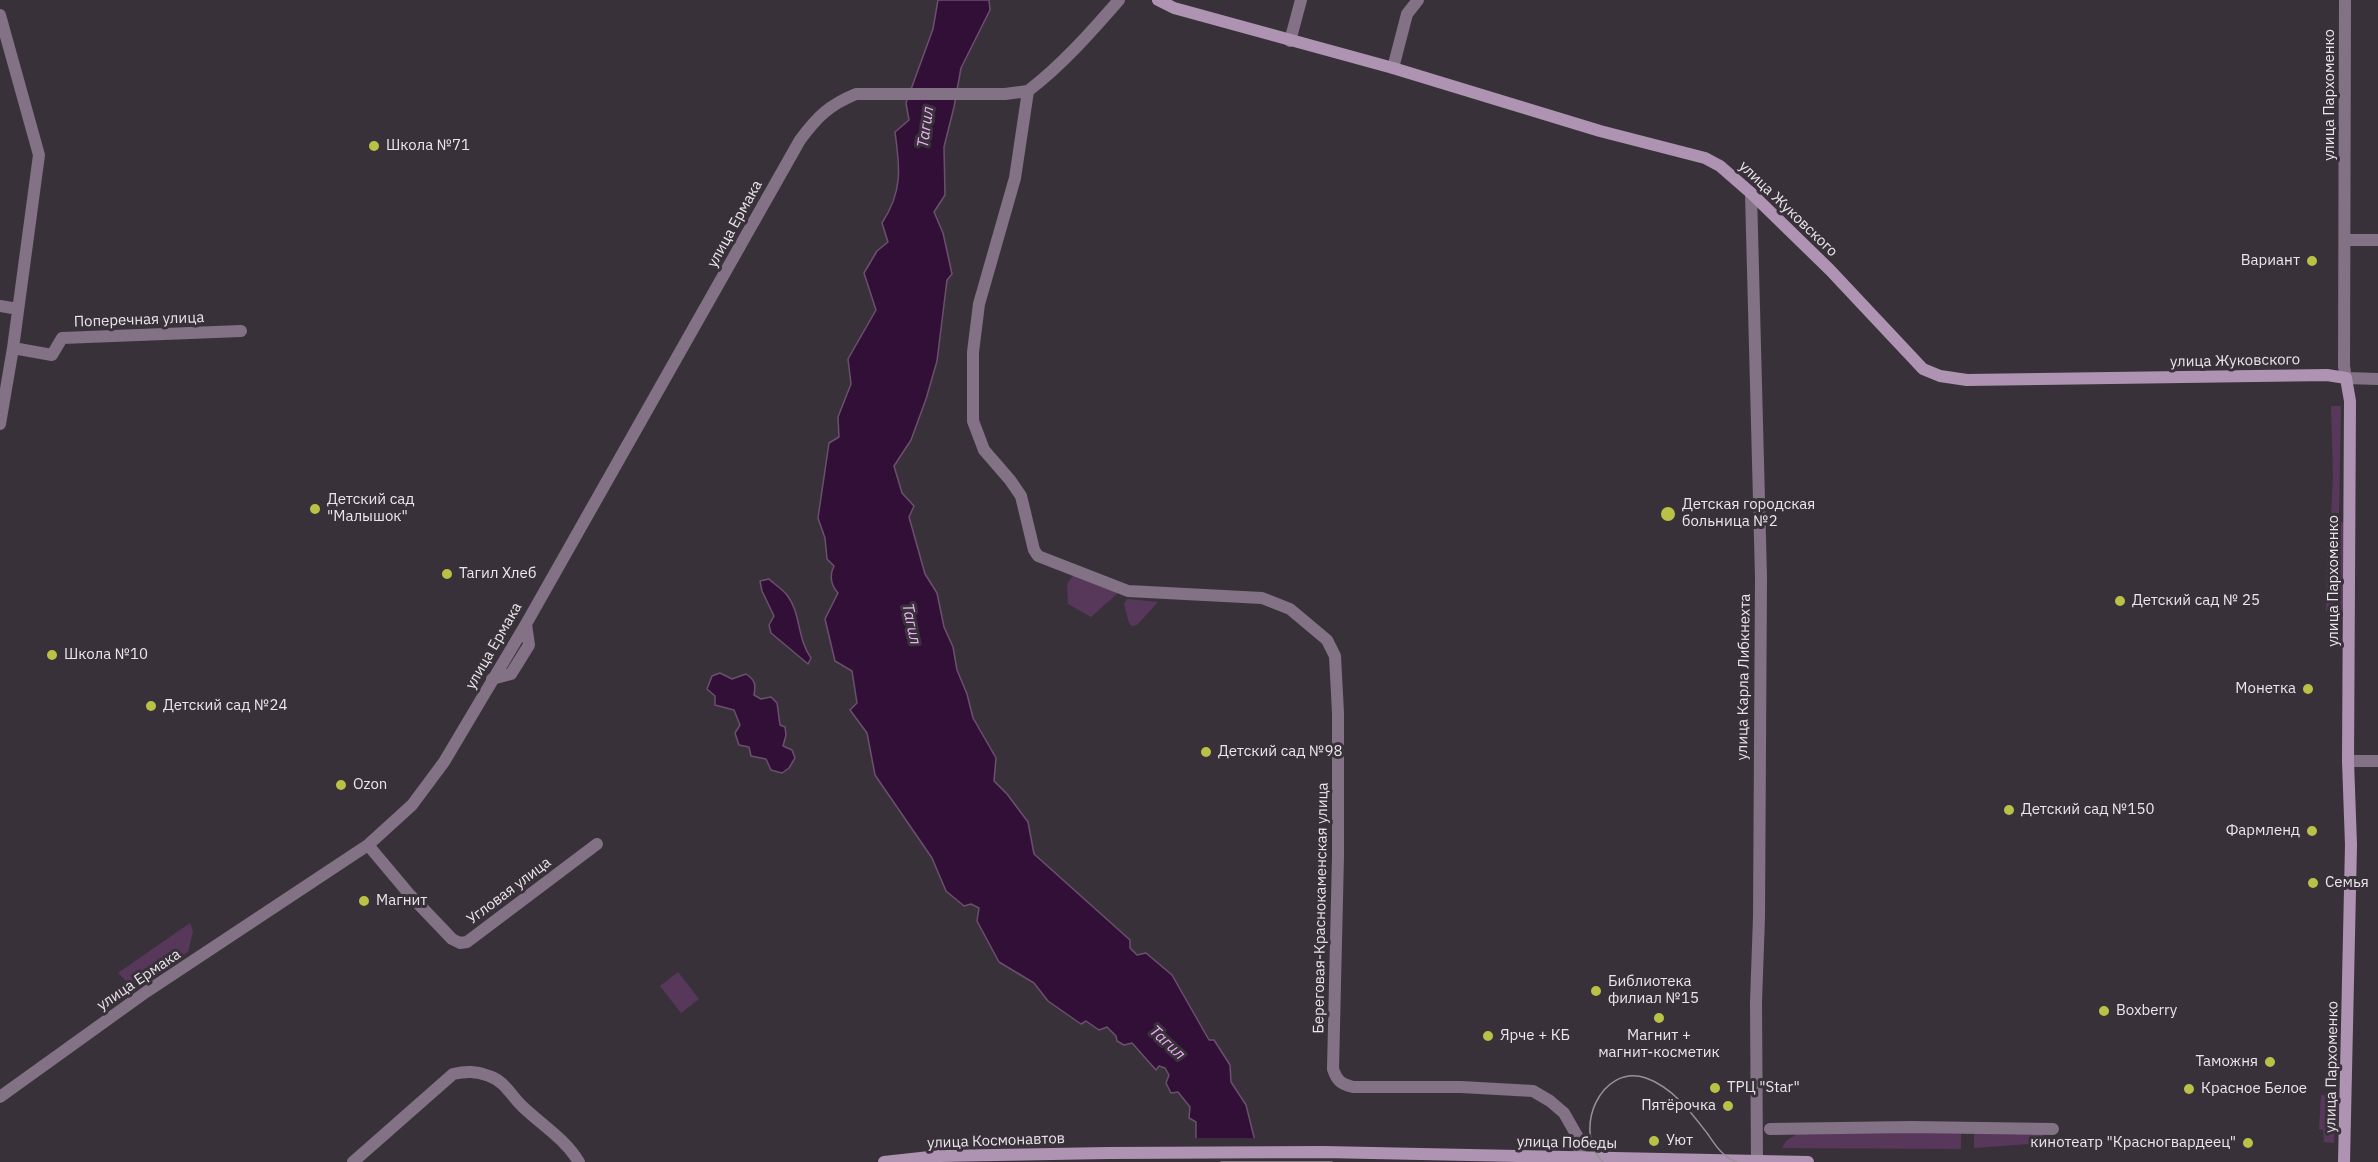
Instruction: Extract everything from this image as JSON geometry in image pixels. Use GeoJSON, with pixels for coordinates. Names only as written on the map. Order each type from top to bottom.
{"type":"FeatureCollection","features":[{"type":"Feature","properties":{"kind":"street"},"geometry":{"type":"LineString","coordinates":[[1028,91],[1074,49],[1119,0]]}},
{"type":"Feature","properties":{"kind":"street","name":"улица Жуковского"},"geometry":{"type":"LineString","coordinates":[[1158,0],[1174,8],[1393,68],[1600,131],[1705,158],[1720,166],[1751,193],[1830,270],[1912,359],[1923,369],[1940,376],[1987,380],[2326,375],[2378,379]]}},
{"type":"Feature","properties":{"kind":"street"},"geometry":{"type":"LineString","coordinates":[[1290,41],[1301,0]]}},
{"type":"Feature","properties":{"kind":"street"},"geometry":{"type":"LineString","coordinates":[[1393,68],[1407,14],[1418,0]]}},
{"type":"Feature","properties":{"kind":"street","name":"улица Пархоменко"},"geometry":{"type":"LineString","coordinates":[[2344,1162],[2351,852],[2348,761],[2350,401],[2346,378],[2343,318],[2345,0]]}},
{"type":"Feature","properties":{"kind":"street"},"geometry":{"type":"LineString","coordinates":[[0,15],[39,155],[13,348],[0,424]]}},
{"type":"Feature","properties":{"kind":"street","name":"улица Ермака"},"geometry":{"type":"LineString","coordinates":[[0,1097],[146,992],[368,845],[399,819],[426,788],[525,624],[800,140],[817,117],[837,101],[856,94],[875,92],[990,94],[1028,91]]}},
{"type":"Feature","properties":{"kind":"street","name":"Береговая-Краснокаменская улица"},"geometry":{"type":"LineString","coordinates":[[1028,91],[1015,178],[979,304],[973,352],[973,421],[984,450],[1021,496],[1034,550],[1038,556],[1128,591],[1262,598],[1290,609],[1327,640],[1335,656],[1338,713],[1338,856],[1333,1069],[1336,1079],[1342,1084],[1353,1087],[1461,1087],[1533,1091],[1564,1113],[1580,1141],[1579,1160]]}},
{"type":"Feature","properties":{"kind":"street","name":"улица Карла Либкнехта"},"geometry":{"type":"LineString","coordinates":[[1751,193],[1761,577],[1759,917],[1756,1002],[1757,1161]]}},
{"type":"Feature","properties":{"kind":"street"},"geometry":{"type":"LineString","coordinates":[[2345,240],[2378,240]]}},
{"type":"Feature","properties":{"kind":"street"},"geometry":{"type":"LineString","coordinates":[[0,306],[18,309]]}},
{"type":"Feature","properties":{"kind":"street","name":"Поперечная улица"},"geometry":{"type":"LineString","coordinates":[[13,348],[51,356],[62,338],[240,331]]}},
{"type":"Feature","properties":{"kind":"street"},"geometry":{"type":"LineString","coordinates":[[2348,761],[2378,761]]}},
{"type":"Feature","properties":{"kind":"street","name":"Угловая улица"},"geometry":{"type":"LineString","coordinates":[[368,845],[410,895],[452,939],[460,943],[467,942],[597,844]]}},
{"type":"Feature","properties":{"kind":"street"},"geometry":{"type":"LineString","coordinates":[[353,1162],[453,1074],[471,1071],[491,1076],[507,1087],[522,1106],[551,1130],[579,1162]]}},
{"type":"Feature","properties":{"kind":"street"},"geometry":{"type":"LineString","coordinates":[[1770,1129],[1911,1127],[2053,1129]]}},
{"type":"Feature","properties":{"kind":"street","name":"улица Победы"},"geometry":{"type":"LineString","coordinates":[[1108,1153],[1324,1152],[1579,1160],[1808,1162]]}},
{"type":"Feature","properties":{"kind":"street","name":"улица Космонавтов"},"geometry":{"type":"LineString","coordinates":[[884,1162],[939,1156],[1108,1153]]}},
{"type":"Feature","properties":{"kind":"shaded area"},"geometry":{"type":"Polygon","coordinates":[[[2331,406],[2341,406],[2339,513],[2331,515],[2333,476],[2331,406]]]}},
{"type":"Feature","properties":{"kind":"shaded area"},"geometry":{"type":"Polygon","coordinates":[[[2328,522],[2342,522],[2346,526],[2343,608],[2340,611],[2326,611],[2328,522]]]}},
{"type":"Feature","properties":{"kind":"shaded area"},"geometry":{"type":"Polygon","coordinates":[[[1081,575],[1119,592],[1091,617],[1068,604],[1067,584],[1073,576],[1081,575]]]}},
{"type":"Feature","properties":{"kind":"shaded area"},"geometry":{"type":"Polygon","coordinates":[[[1127,599],[1158,602],[1137,625],[1132,626],[1124,604],[1127,599]]]}},
{"type":"Feature","properties":{"kind":"shaded area"},"geometry":{"type":"Polygon","coordinates":[[[190,923],[193,931],[188,952],[134,988],[118,973],[190,923]]]}},
{"type":"Feature","properties":{"kind":"shaded area"},"geometry":{"type":"Polygon","coordinates":[[[678,972],[699,999],[681,1013],[660,986],[678,972]]]}},
{"type":"Feature","properties":{"kind":"shaded area"},"geometry":{"type":"Polygon","coordinates":[[[2321,1095],[2337,1096],[2342,1102],[2335,1123],[2334,1143],[2324,1142],[2323,1130],[2319,1129],[2321,1095]]]}},
{"type":"Feature","properties":{"kind":"shaded area"},"geometry":{"type":"Polygon","coordinates":[[[1800,1132],[1961,1133],[1961,1149],[1782,1148],[1786,1141],[1800,1132]]]}},
{"type":"Feature","properties":{"kind":"shaded area"},"geometry":{"type":"Polygon","coordinates":[[[1974,1133],[2043,1134],[2043,1148],[2032,1148],[2028,1144],[1974,1148],[1974,1133]]]}},
{"type":"Feature","properties":{"kind":"water","name":"Тагил"},"geometry":{"type":"Polygon","coordinates":[[[938,0],[989,0],[990,10],[961,68],[944,147],[945,195],[934,212],[943,233],[952,274],[947,280],[937,361],[911,440],[894,466],[902,493],[914,506],[909,517],[925,574],[937,593],[944,627],[953,647],[957,670],[967,694],[973,718],[996,758],[994,781],[1028,822],[1034,854],[1130,940],[1130,948],[1137,955],[1146,953],[1172,975],[1209,1040],[1214,1040],[1230,1065],[1231,1082],[1246,1105],[1257,1162],[1196,1162],[1196,1122],[1189,1118],[1190,1107],[1178,1092],[1171,1093],[1166,1083],[1169,1075],[1165,1068],[1159,1066],[1156,1070],[1132,1043],[1124,1045],[1117,1041],[1116,1036],[1107,1027],[1099,1030],[1086,1021],[1081,1024],[1048,1001],[1034,983],[999,962],[977,921],[979,908],[971,904],[964,906],[946,891],[932,858],[875,775],[867,733],[850,710],[857,703],[852,671],[835,661],[825,619],[838,593],[831,580],[834,566],[827,559],[825,538],[818,518],[829,443],[839,437],[838,417],[851,384],[848,359],[876,310],[864,273],[877,251],[888,242],[882,223],[897,190],[899,168],[895,132],[909,120],[906,103],[933,29],[938,0]]]}},
{"type":"Feature","properties":{"kind":"water"},"geometry":{"type":"Polygon","coordinates":[[[769,579],[785,593],[795,610],[803,643],[811,658],[808,664],[771,633],[769,625],[774,616],[762,591],[760,581],[769,579]]]}},
{"type":"Feature","properties":{"kind":"water"},"geometry":{"type":"Polygon","coordinates":[[[720,673],[732,679],[746,674],[754,683],[754,695],[761,699],[771,697],[777,703],[780,725],[785,727],[786,735],[783,746],[792,750],[795,758],[789,768],[782,773],[771,770],[766,759],[751,756],[749,747],[739,745],[735,733],[740,725],[734,710],[715,705],[715,696],[707,689],[712,676],[720,673]]]}},
{"type":"Feature","properties":{"kind":"pier"},"geometry":{"type":"Polygon","coordinates":[[[1194,1138],[1257,1138],[1260,1162],[1193,1162],[1194,1138]]]}},
{"type":"Feature","properties":{"kind":"tram line"},"geometry":{"type":"LineString","coordinates":[[1603,1162],[1594,1149],[1590,1134],[1591,1118],[1604,1090],[1616,1081],[1630,1076],[1646,1078],[1673,1094],[1720,1150],[1736,1162]]}},
{"type":"Feature","properties":{"kind":"tram line"},"geometry":{"type":"LineString","coordinates":[[1221,1162],[1332,1162]]}},
{"type":"Feature","properties":{"kind":"place","name":"Школа №71"},"geometry":{"type":"Point","coordinates":[374,146]}},
{"type":"Feature","properties":{"kind":"place","name":"Вариант"},"geometry":{"type":"Point","coordinates":[2312,261]}},
{"type":"Feature","properties":{"kind":"place","name":"Детский сад \"Малышок\""},"geometry":{"type":"Point","coordinates":[315,509]}},
{"type":"Feature","properties":{"kind":"place","name":"Детская городская больница №2"},"geometry":{"type":"Point","coordinates":[1668,514]}},
{"type":"Feature","properties":{"kind":"place","name":"Тагил Хлеб"},"geometry":{"type":"Point","coordinates":[447,574]}},
{"type":"Feature","properties":{"kind":"place","name":"Детский сад № 25"},"geometry":{"type":"Point","coordinates":[2120,601]}},
{"type":"Feature","properties":{"kind":"place","name":"Школа №10"},"geometry":{"type":"Point","coordinates":[52,655]}},
{"type":"Feature","properties":{"kind":"place","name":"Монетка"},"geometry":{"type":"Point","coordinates":[2308,689]}},
{"type":"Feature","properties":{"kind":"place","name":"Детский сад №24"},"geometry":{"type":"Point","coordinates":[151,706]}},
{"type":"Feature","properties":{"kind":"place","name":"Детский сад №98"},"geometry":{"type":"Point","coordinates":[1206,752]}},
{"type":"Feature","properties":{"kind":"place","name":"Ozon"},"geometry":{"type":"Point","coordinates":[341,785]}},
{"type":"Feature","properties":{"kind":"place","name":"Детский сад №150"},"geometry":{"type":"Point","coordinates":[2009,810]}},
{"type":"Feature","properties":{"kind":"place","name":"Фармленд"},"geometry":{"type":"Point","coordinates":[2312,831]}},
{"type":"Feature","properties":{"kind":"place","name":"Семья"},"geometry":{"type":"Point","coordinates":[2313,883]}},
{"type":"Feature","properties":{"kind":"place","name":"Магнит"},"geometry":{"type":"Point","coordinates":[364,901]}},
{"type":"Feature","properties":{"kind":"place","name":"Библиотека филиал №15"},"geometry":{"type":"Point","coordinates":[1596,991]}},
{"type":"Feature","properties":{"kind":"place","name":"Boxberry"},"geometry":{"type":"Point","coordinates":[2104,1011]}},
{"type":"Feature","properties":{"kind":"place","name":"Магнит + магнит-косметик"},"geometry":{"type":"Point","coordinates":[1659,1018]}},
{"type":"Feature","properties":{"kind":"place","name":"Ярче + КБ"},"geometry":{"type":"Point","coordinates":[1488,1036]}},
{"type":"Feature","properties":{"kind":"place","name":"Таможня"},"geometry":{"type":"Point","coordinates":[2270,1062]}},
{"type":"Feature","properties":{"kind":"place","name":"ТРЦ \"Star\""},"geometry":{"type":"Point","coordinates":[1715,1088]}},
{"type":"Feature","properties":{"kind":"place","name":"Красное Белое"},"geometry":{"type":"Point","coordinates":[2189,1089]}},
{"type":"Feature","properties":{"kind":"place","name":"Пятёрочка"},"geometry":{"type":"Point","coordinates":[1728,1106]}},
{"type":"Feature","properties":{"kind":"place","name":"Уют"},"geometry":{"type":"Point","coordinates":[1654,1141]}},
{"type":"Feature","properties":{"kind":"place","name":"кинотеатр \"Красногвардеец\""},"geometry":{"type":"Point","coordinates":[2248,1143]}}]}
